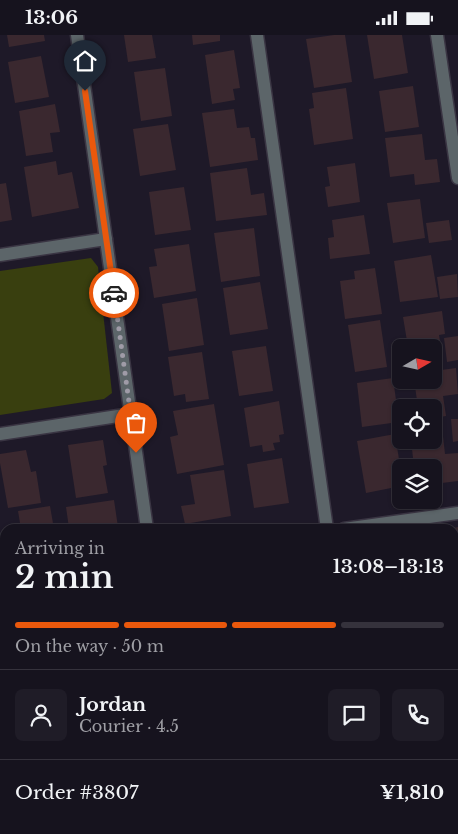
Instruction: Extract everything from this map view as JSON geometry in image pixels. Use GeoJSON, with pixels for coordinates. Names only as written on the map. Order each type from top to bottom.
{"type":"FeatureCollection","features":[{"type":"Feature","properties":{"kind":"street"},"geometry":{"type":"LineString","coordinates":[[77,35],[146,524]]}},
{"type":"Feature","properties":{"kind":"street"},"geometry":{"type":"LineString","coordinates":[[257,35],[327,524]]}},
{"type":"Feature","properties":{"kind":"street"},"geometry":{"type":"LineString","coordinates":[[437,35],[458,178]]}},
{"type":"Feature","properties":{"kind":"street"},"geometry":{"type":"LineString","coordinates":[[0,255],[106,239]]}},
{"type":"Feature","properties":{"kind":"street"},"geometry":{"type":"LineString","coordinates":[[0,434],[131,415]]}},
{"type":"Feature","properties":{"kind":"street"},"geometry":{"type":"LineString","coordinates":[[380,524],[458,513]]}},
{"type":"Feature","properties":{"kind":"green space"},"geometry":{"type":"Polygon","coordinates":[[[91,258],[98,267],[112,393],[104,399],[0,415],[0,271],[91,258]]]}},
{"type":"Feature","properties":{"kind":"building"},"geometry":{"type":"Polygon","coordinates":[[[7,35],[44,35],[45,41],[9,47],[7,35]]]}},
{"type":"Feature","properties":{"kind":"building"},"geometry":{"type":"Polygon","coordinates":[[[124,35],[152,35],[156,58],[128,62],[124,35]]]}},
{"type":"Feature","properties":{"kind":"building"},"geometry":{"type":"Polygon","coordinates":[[[192,35],[220,35],[220,41],[193,45],[192,35]]]}},
{"type":"Feature","properties":{"kind":"building"},"geometry":{"type":"Polygon","coordinates":[[[345,35],[352,82],[314,88],[306,39],[345,35]]]}},
{"type":"Feature","properties":{"kind":"building"},"geometry":{"type":"Polygon","coordinates":[[[367,35],[402,35],[408,73],[374,79],[367,35]]]}},
{"type":"Feature","properties":{"kind":"building"},"geometry":{"type":"Polygon","coordinates":[[[234,50],[240,88],[233,89],[235,100],[212,104],[205,55],[234,50]]]}},
{"type":"Feature","properties":{"kind":"building"},"geometry":{"type":"Polygon","coordinates":[[[41,56],[49,97],[15,103],[8,62],[41,56]]]}},
{"type":"Feature","properties":{"kind":"building"},"geometry":{"type":"Polygon","coordinates":[[[165,68],[172,116],[141,121],[134,72],[165,68]]]}},
{"type":"Feature","properties":{"kind":"building"},"geometry":{"type":"Polygon","coordinates":[[[413,86],[419,127],[385,132],[379,91],[413,86]]]}},
{"type":"Feature","properties":{"kind":"building"},"geometry":{"type":"Polygon","coordinates":[[[346,88],[353,139],[314,145],[309,109],[314,108],[312,93],[346,88]]]}},
{"type":"Feature","properties":{"kind":"building"},"geometry":{"type":"Polygon","coordinates":[[[55,104],[60,132],[50,133],[53,152],[26,156],[19,111],[55,104]]]}},
{"type":"Feature","properties":{"kind":"building"},"geometry":{"type":"Polygon","coordinates":[[[234,109],[237,128],[249,127],[251,138],[255,138],[258,160],[210,167],[202,113],[234,109]]]}},
{"type":"Feature","properties":{"kind":"building"},"geometry":{"type":"Polygon","coordinates":[[[168,124],[176,170],[140,176],[133,129],[168,124]]]}},
{"type":"Feature","properties":{"kind":"building"},"geometry":{"type":"Polygon","coordinates":[[[422,134],[425,160],[437,159],[440,182],[415,185],[414,174],[390,177],[385,138],[422,134]]]}},
{"type":"Feature","properties":{"kind":"building"},"geometry":{"type":"Polygon","coordinates":[[[56,161],[58,175],[72,172],[79,208],[32,217],[24,167],[56,161]]]}},
{"type":"Feature","properties":{"kind":"building"},"geometry":{"type":"Polygon","coordinates":[[[355,163],[360,202],[328,207],[325,187],[330,186],[327,167],[355,163]]]}},
{"type":"Feature","properties":{"kind":"building"},"geometry":{"type":"Polygon","coordinates":[[[247,168],[251,195],[264,193],[267,215],[216,221],[210,173],[247,168]]]}},
{"type":"Feature","properties":{"kind":"building"},"geometry":{"type":"Polygon","coordinates":[[[6,183],[12,220],[0,222],[0,184],[6,183]]]}},
{"type":"Feature","properties":{"kind":"building"},"geometry":{"type":"Polygon","coordinates":[[[184,187],[191,230],[155,235],[149,192],[184,187]]]}},
{"type":"Feature","properties":{"kind":"building"},"geometry":{"type":"Polygon","coordinates":[[[420,199],[425,238],[393,243],[387,203],[420,199]]]}},
{"type":"Feature","properties":{"kind":"building"},"geometry":{"type":"Polygon","coordinates":[[[364,215],[370,254],[330,259],[328,238],[334,237],[332,220],[364,215]]]}},
{"type":"Feature","properties":{"kind":"building"},"geometry":{"type":"Polygon","coordinates":[[[449,220],[452,240],[429,243],[426,223],[449,220]]]}},
{"type":"Feature","properties":{"kind":"building"},"geometry":{"type":"Polygon","coordinates":[[[254,228],[260,276],[221,282],[214,233],[254,228]]]}},
{"type":"Feature","properties":{"kind":"building"},"geometry":{"type":"Polygon","coordinates":[[[189,244],[196,291],[154,298],[149,267],[157,266],[154,249],[189,244]]]}},
{"type":"Feature","properties":{"kind":"building"},"geometry":{"type":"Polygon","coordinates":[[[431,255],[438,297],[400,302],[394,261],[431,255]]]}},
{"type":"Feature","properties":{"kind":"building"},"geometry":{"type":"Polygon","coordinates":[[[375,268],[382,314],[345,319],[340,281],[355,279],[354,271],[375,268]]]}},
{"type":"Feature","properties":{"kind":"building"},"geometry":{"type":"Polygon","coordinates":[[[457,274],[458,297],[440,299],[437,277],[457,274]]]}},
{"type":"Feature","properties":{"kind":"building"},"geometry":{"type":"Polygon","coordinates":[[[260,282],[268,329],[230,335],[223,288],[260,282]]]}},
{"type":"Feature","properties":{"kind":"building"},"geometry":{"type":"Polygon","coordinates":[[[197,298],[204,345],[169,351],[162,304],[197,298]]]}},
{"type":"Feature","properties":{"kind":"building"},"geometry":{"type":"Polygon","coordinates":[[[442,311],[445,334],[439,335],[440,339],[407,339],[403,317],[442,311]]]}},
{"type":"Feature","properties":{"kind":"building"},"geometry":{"type":"Polygon","coordinates":[[[380,320],[387,367],[355,372],[348,325],[380,320]]]}},
{"type":"Feature","properties":{"kind":"building"},"geometry":{"type":"Polygon","coordinates":[[[458,336],[458,360],[447,362],[444,338],[458,336]]]}},
{"type":"Feature","properties":{"kind":"building"},"geometry":{"type":"Polygon","coordinates":[[[266,346],[273,391],[239,396],[232,351],[266,346]]]}},
{"type":"Feature","properties":{"kind":"building"},"geometry":{"type":"Polygon","coordinates":[[[202,352],[209,399],[186,402],[185,394],[174,396],[168,357],[202,352]]]}},
{"type":"Feature","properties":{"kind":"building"},"geometry":{"type":"Polygon","coordinates":[[[456,368],[458,394],[443,396],[446,416],[442,417],[442,399],[417,399],[415,389],[442,389],[442,370],[456,368]]]}},
{"type":"Feature","properties":{"kind":"building"},"geometry":{"type":"Polygon","coordinates":[[[392,378],[392,389],[394,389],[396,399],[392,399],[392,423],[362,427],[357,383],[392,378]]]}},
{"type":"Feature","properties":{"kind":"building"},"geometry":{"type":"Polygon","coordinates":[[[279,401],[284,434],[279,435],[280,442],[273,443],[275,450],[263,452],[262,445],[250,447],[244,408],[279,401]]]}},
{"type":"Feature","properties":{"kind":"building"},"geometry":{"type":"Polygon","coordinates":[[[214,404],[224,465],[177,474],[170,437],[178,435],[173,411],[214,404]]]}},
{"type":"Feature","properties":{"kind":"building"},"geometry":{"type":"Polygon","coordinates":[[[451,419],[458,419],[458,441],[453,442],[451,419]]]}},
{"type":"Feature","properties":{"kind":"building"},"geometry":{"type":"Polygon","coordinates":[[[392,435],[392,449],[397,449],[399,459],[392,459],[392,488],[366,493],[357,441],[392,435]]]}},
{"type":"Feature","properties":{"kind":"building"},"geometry":{"type":"Polygon","coordinates":[[[442,436],[445,454],[458,453],[458,481],[442,483],[442,459],[413,459],[412,449],[442,449],[442,436]]]}},
{"type":"Feature","properties":{"kind":"building"},"geometry":{"type":"Polygon","coordinates":[[[103,440],[107,465],[103,466],[108,493],[76,498],[68,445],[103,440]]]}},
{"type":"Feature","properties":{"kind":"building"},"geometry":{"type":"Polygon","coordinates":[[[26,450],[31,472],[36,471],[41,503],[8,508],[0,454],[26,450]]]}},
{"type":"Feature","properties":{"kind":"building"},"geometry":{"type":"Polygon","coordinates":[[[282,458],[289,503],[254,508],[247,464],[282,458]]]}},
{"type":"Feature","properties":{"kind":"building"},"geometry":{"type":"Polygon","coordinates":[[[224,470],[231,516],[185,524],[181,506],[195,504],[190,475],[224,470]]]}},
{"type":"Feature","properties":{"kind":"building"},"geometry":{"type":"Polygon","coordinates":[[[114,500],[118,524],[68,524],[66,507],[114,500]]]}},
{"type":"Feature","properties":{"kind":"building"},"geometry":{"type":"Polygon","coordinates":[[[50,506],[53,524],[20,524],[18,511],[50,506]]]}},
{"type":"Feature","properties":{"kind":"way so far"},"geometry":{"type":"LineString","coordinates":[[114,293],[136,453]]}},
{"type":"Feature","properties":{"kind":"route"},"geometry":{"type":"LineString","coordinates":[[85,91],[114,293]]}}]}
